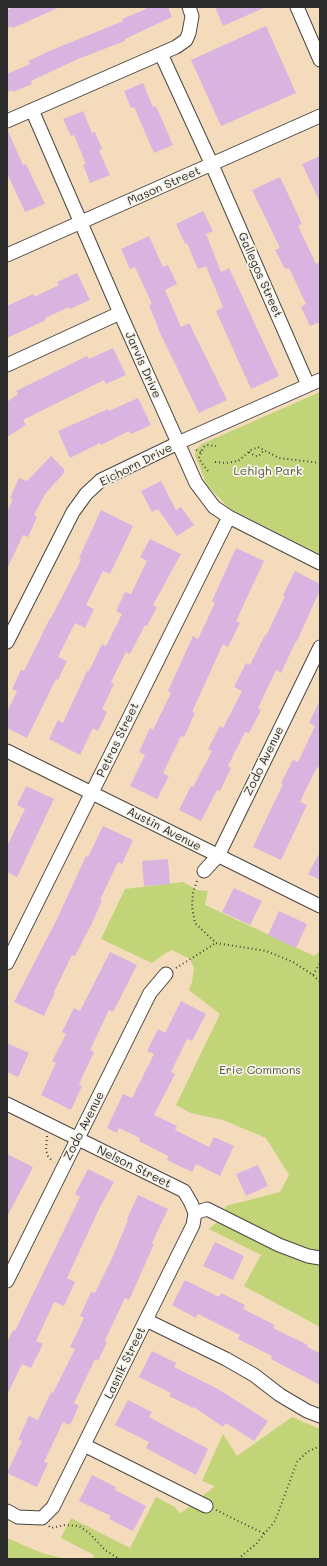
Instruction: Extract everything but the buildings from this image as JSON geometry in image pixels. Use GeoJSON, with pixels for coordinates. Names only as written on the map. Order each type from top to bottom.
{"type":"FeatureCollection","features":[{"type":"Feature","properties":{"kind":"street"},"geometry":{"type":"LineString","coordinates":[[7,121],[176,47],[186,40],[191,25],[192,16],[189,7]]}},
{"type":"Feature","properties":{"kind":"street"},"geometry":{"type":"LineString","coordinates":[[297,7],[320,60]]}},
{"type":"Feature","properties":{"kind":"street","name":"Gallegos Street"},"geometry":{"type":"LineString","coordinates":[[161,54],[314,382]]}},
{"type":"Feature","properties":{"kind":"street","name":"Jarvis Drive"},"geometry":{"type":"LineString","coordinates":[[32,110],[196,483],[214,507],[229,517],[320,563]]}},
{"type":"Feature","properties":{"kind":"street","name":"Mason Street"},"geometry":{"type":"LineString","coordinates":[[7,255],[320,116]]}},
{"type":"Feature","properties":{"kind":"street"},"geometry":{"type":"LineString","coordinates":[[7,365],[120,313]]}},
{"type":"Feature","properties":{"kind":"street","name":"Eichorn Drive"},"geometry":{"type":"LineString","coordinates":[[7,642],[73,512],[86,494],[101,480],[178,443],[314,382]]}},
{"type":"Feature","properties":{"kind":"street","name":"Petras Street"},"geometry":{"type":"LineString","coordinates":[[7,963],[229,517]]}},
{"type":"Feature","properties":{"kind":"street","name":"Zodo Avenue"},"geometry":{"type":"LineString","coordinates":[[204,871],[218,856],[320,647]]}},
{"type":"Feature","properties":{"kind":"street","name":"Austin Avenue"},"geometry":{"type":"LineString","coordinates":[[7,751],[320,906]]}},
{"type":"Feature","properties":{"kind":"street","name":"Zodo Avenue"},"geometry":{"type":"LineString","coordinates":[[7,1282],[150,993],[166,974]]}},
{"type":"Feature","properties":{"kind":"street","name":"Nelson Street"},"geometry":{"type":"LineString","coordinates":[[7,1104],[184,1191],[193,1208]]}},
{"type":"Feature","properties":{"kind":"street"},"geometry":{"type":"LineString","coordinates":[[193,1208],[207,1209],[278,1245],[308,1256],[320,1258]]}},
{"type":"Feature","properties":{"kind":"street","name":"Lasnik Street"},"geometry":{"type":"LineString","coordinates":[[42,1518],[53,1508],[193,1225],[193,1208]]}},
{"type":"Feature","properties":{"kind":"street"},"geometry":{"type":"LineString","coordinates":[[146,1320],[240,1367],[307,1411],[320,1416]]}},
{"type":"Feature","properties":{"kind":"street"},"geometry":{"type":"LineString","coordinates":[[84,1445],[206,1506]]}},
{"type":"Feature","properties":{"kind":"street"},"geometry":{"type":"LineString","coordinates":[[7,1511],[18,1516],[42,1518]]}},
{"type":"Feature","properties":{"kind":"path"},"geometry":{"type":"LineString","coordinates":[[208,471],[200,462],[199,458],[204,446],[216,446]]}},
{"type":"Feature","properties":{"kind":"path"},"geometry":{"type":"LineString","coordinates":[[214,462],[232,463],[238,461],[251,450],[258,447],[279,458],[320,463]]}},
{"type":"Feature","properties":{"kind":"path"},"geometry":{"type":"LineString","coordinates":[[196,450],[201,452]]}},
{"type":"Feature","properties":{"kind":"path"},"geometry":{"type":"LineString","coordinates":[[249,452],[255,456],[259,456],[264,450]]}},
{"type":"Feature","properties":{"kind":"path"},"geometry":{"type":"LineString","coordinates":[[204,871],[196,883],[192,893],[192,908],[195,923],[216,943],[266,951],[293,962],[320,982]]}},
{"type":"Feature","properties":{"kind":"path"},"geometry":{"type":"LineString","coordinates":[[166,974],[216,943]]}},
{"type":"Feature","properties":{"kind":"path"},"geometry":{"type":"LineString","coordinates":[[312,975],[320,963]]}},
{"type":"Feature","properties":{"kind":"path"},"geometry":{"type":"LineString","coordinates":[[47,1136],[46,1150],[48,1156],[53,1162]]}},
{"type":"Feature","properties":{"kind":"path"},"geometry":{"type":"LineString","coordinates":[[238,1559],[249,1551],[276,1521],[297,1462],[307,1452],[320,1446]]}},
{"type":"Feature","properties":{"kind":"path"},"geometry":{"type":"LineString","coordinates":[[221,1512],[265,1534]]}},
{"type":"Feature","properties":{"kind":"path"},"geometry":{"type":"LineString","coordinates":[[42,1518],[51,1528],[65,1525],[79,1526],[89,1533],[105,1550],[119,1559]]}},
{"type":"Feature","properties":{"kind":"green space","name":"Lehigh Park"},"geometry":{"type":"Polygon","coordinates":[[[320,392],[320,554],[229,508],[207,485],[195,455],[196,450],[202,444],[320,392]]]}},
{"type":"Feature","properties":{"kind":"green space","name":"Erie Commons"},"geometry":{"type":"Polygon","coordinates":[[[183,882],[197,890],[208,891],[205,905],[314,956],[320,951],[320,1327],[244,1286],[261,1255],[209,1229],[221,1219],[226,1206],[280,1192],[289,1175],[266,1138],[223,1120],[191,1113],[176,1105],[220,1014],[189,990],[194,968],[190,959],[172,950],[152,963],[101,939],[125,889],[183,882]]]}},
{"type":"Feature","properties":{"kind":"green space"},"geometry":{"type":"Polygon","coordinates":[[[292,1417],[320,1429],[320,1559],[88,1559],[93,1558],[94,1555],[61,1538],[71,1518],[130,1548],[156,1497],[175,1507],[180,1514],[215,1486],[202,1481],[223,1434],[237,1456],[292,1417]]]}},
{"type":"Feature","properties":{"kind":"green space"},"geometry":{"type":"Polygon","coordinates":[[[7,1538],[42,1553],[65,1559],[7,1559],[7,1538]]]}}]}
